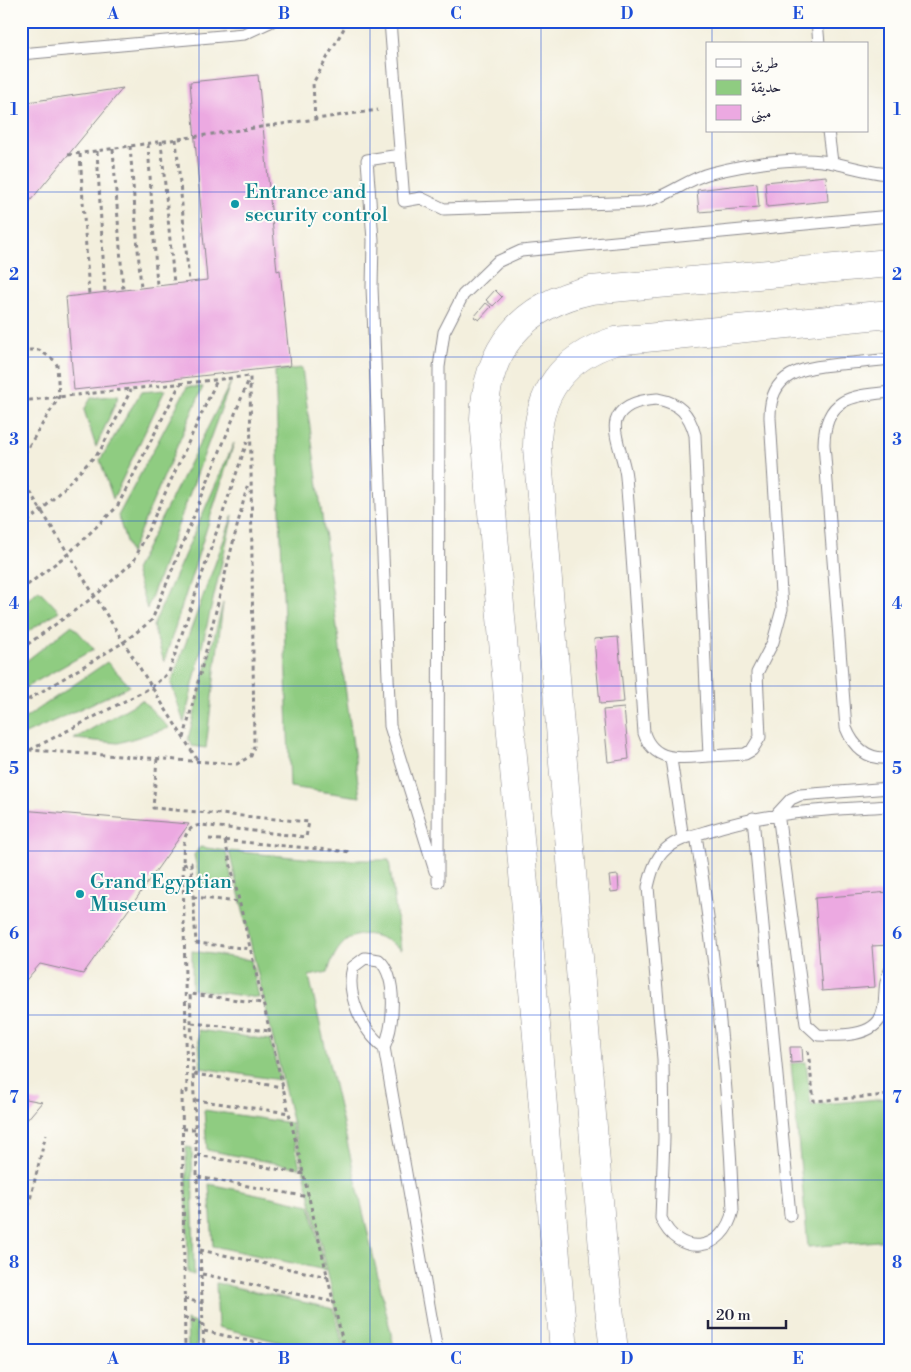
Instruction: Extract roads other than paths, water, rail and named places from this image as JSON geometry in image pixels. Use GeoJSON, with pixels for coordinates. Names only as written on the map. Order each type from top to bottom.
{"type":"FeatureCollection","features":[{"type":"Feature","properties":{"kind":"street"},"geometry":{"type":"LineString","coordinates":[[564,1351],[485,428],[485,398],[489,378],[506,341],[519,325],[552,301],[571,294],[591,290],[890,263]]}},
{"type":"Feature","properties":{"kind":"street"},"geometry":{"type":"LineString","coordinates":[[614,1351],[605,1273],[538,457],[537,429],[540,412],[547,395],[568,366],[598,346],[615,341],[890,314]]}},
{"type":"Feature","properties":{"kind":"lane"},"geometry":{"type":"LineString","coordinates":[[21,54],[244,34],[272,21]]}},
{"type":"Feature","properties":{"kind":"lane"},"geometry":{"type":"LineString","coordinates":[[390,21],[404,200],[421,198],[444,209],[641,202],[660,198],[694,179],[713,172],[794,160],[832,162],[890,174]]}},
{"type":"Feature","properties":{"kind":"lane"},"geometry":{"type":"LineString","coordinates":[[817,21],[819,42]]}},
{"type":"Feature","properties":{"kind":"lane"},"geometry":{"type":"LineString","coordinates":[[828,132],[832,162]]}},
{"type":"Feature","properties":{"kind":"lane"},"geometry":{"type":"LineString","coordinates":[[400,154],[367,160],[373,240],[372,287],[390,726],[438,882],[439,367],[444,332],[463,295],[497,262],[521,251],[890,216]]}},
{"type":"Feature","properties":{"kind":"lane"},"geometry":{"type":"LineString","coordinates":[[709,756],[695,435],[691,421],[684,411],[676,405],[657,399],[644,400],[625,408],[618,415],[615,424],[626,474],[644,732],[652,748],[671,759],[745,754],[752,750],[760,738],[757,673],[773,642],[782,609],[770,418],[772,399],[783,381],[802,369],[890,359]]}},
{"type":"Feature","properties":{"kind":"lane"},"geometry":{"type":"LineString","coordinates":[[890,392],[852,396],[842,402],[827,421],[824,444],[846,728],[856,747],[865,754],[875,758],[890,758]]}},
{"type":"Feature","properties":{"kind":"lane"},"geometry":{"type":"LineString","coordinates":[[671,759],[683,839]]}},
{"type":"Feature","properties":{"kind":"lane"},"geometry":{"type":"LineString","coordinates":[[778,813],[791,799],[800,795],[890,788]]}},
{"type":"Feature","properties":{"kind":"lane"},"geometry":{"type":"LineString","coordinates":[[696,835],[710,920],[725,1050],[733,1210],[725,1232],[711,1242],[694,1245],[673,1237],[665,1228],[661,1218],[664,1138],[663,1059],[648,887],[657,860],[666,850],[683,839],[696,835],[753,818],[778,813],[890,806]]}},
{"type":"Feature","properties":{"kind":"lane"},"geometry":{"type":"LineString","coordinates":[[778,813],[806,1024],[818,1035],[863,1032],[872,1028],[883,1014],[885,984],[890,971]]}},
{"type":"Feature","properties":{"kind":"lane"},"geometry":{"type":"LineString","coordinates":[[753,818],[790,1215]]}},
{"type":"Feature","properties":{"kind":"lane"},"geometry":{"type":"LineString","coordinates":[[384,1047],[364,1026],[352,982],[353,967],[365,958],[379,960],[388,972],[393,1020],[384,1047],[437,1351]]}},
{"type":"Feature","properties":{"kind":"place","name":"Entrance and security control"},"geometry":{"type":"Point","coordinates":[235,204]}},
{"type":"Feature","properties":{"kind":"place","name":"Grand Egyptian Museum"},"geometry":{"type":"Point","coordinates":[80,894]}}]}
